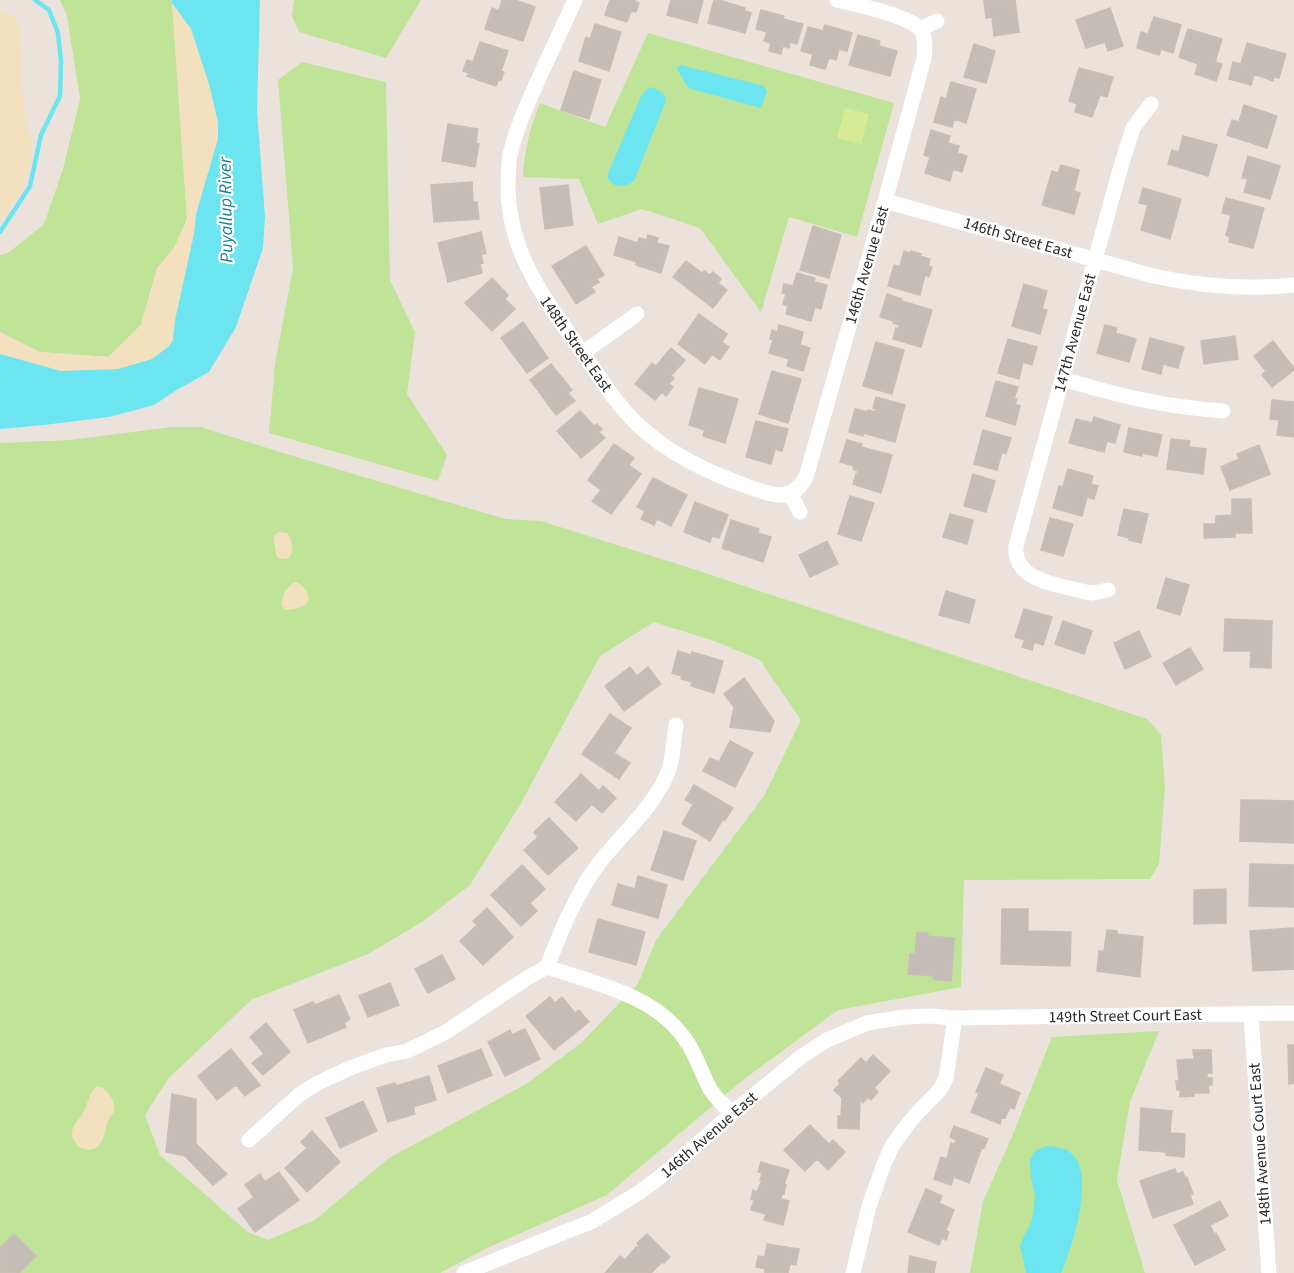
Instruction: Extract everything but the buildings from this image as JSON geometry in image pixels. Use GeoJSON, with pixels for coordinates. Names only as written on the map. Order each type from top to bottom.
{"type":"FeatureCollection","features":[{"type":"Feature","properties":{"kind":"street","name":"148th Street East"},"geometry":{"type":"LineString","coordinates":[[575,0],[532,93],[510,156],[508,190],[512,228],[518,248],[545,301],[616,402],[638,425],[690,462],[726,479],[775,495],[790,493]]}},
{"type":"Feature","properties":{"kind":"street"},"geometry":{"type":"LineString","coordinates":[[837,0],[908,20],[920,29],[938,21]]}},
{"type":"Feature","properties":{"kind":"street","name":"146th Avenue East"},"geometry":{"type":"LineString","coordinates":[[790,493],[804,483],[808,475],[885,201],[924,58],[924,37],[920,29]]}},
{"type":"Feature","properties":{"kind":"street","name":"147th Avenue East"},"geometry":{"type":"LineString","coordinates":[[1108,590],[1093,593],[1048,582],[1030,575],[1021,567],[1015,555],[1121,166],[1133,128],[1151,104]]}},
{"type":"Feature","properties":{"kind":"street","name":"146th Street East"},"geometry":{"type":"LineString","coordinates":[[885,201],[1153,276],[1200,285],[1272,287],[1294,285]]}},
{"type":"Feature","properties":{"kind":"street"},"geometry":{"type":"LineString","coordinates":[[583,353],[637,314]]}},
{"type":"Feature","properties":{"kind":"street"},"geometry":{"type":"LineString","coordinates":[[1063,379],[1118,395],[1182,407],[1223,411]]}},
{"type":"Feature","properties":{"kind":"street"},"geometry":{"type":"LineString","coordinates":[[790,493],[800,512]]}},
{"type":"Feature","properties":{"kind":"street"},"geometry":{"type":"LineString","coordinates":[[249,1140],[299,1095],[316,1084],[350,1068],[386,1055],[407,1051],[446,1032],[547,967],[561,931],[587,881],[599,863],[653,800],[669,768],[676,725]]}},
{"type":"Feature","properties":{"kind":"street"},"geometry":{"type":"LineString","coordinates":[[547,967],[639,1000],[674,1024],[698,1060],[711,1090],[732,1113]]}},
{"type":"Feature","properties":{"kind":"street","name":"149th Street Court East"},"geometry":{"type":"LineString","coordinates":[[955,1018],[1294,1013]]}},
{"type":"Feature","properties":{"kind":"street","name":"148th Avenue Court East"},"geometry":{"type":"LineString","coordinates":[[1251,1015],[1269,1273]]}},
{"type":"Feature","properties":{"kind":"street","name":"146th Avenue East"},"geometry":{"type":"LineString","coordinates":[[464,1273],[591,1222],[640,1192],[802,1056],[827,1040],[867,1023],[878,1021],[930,1016],[955,1018]]}},
{"type":"Feature","properties":{"kind":"street"},"geometry":{"type":"LineString","coordinates":[[854,1273],[869,1206],[892,1146],[918,1112],[941,1088],[946,1078],[955,1018]]}},
{"type":"Feature","properties":{"kind":"green space"},"geometry":{"type":"Polygon","coordinates":[[[60,0],[172,0],[187,219],[174,248],[157,268],[141,325],[108,357],[40,352],[0,332],[0,255],[8,253],[44,224],[63,169],[80,99],[67,16],[60,0]]]}},
{"type":"Feature","properties":{"kind":"green space"},"geometry":{"type":"Polygon","coordinates":[[[294,0],[421,0],[386,58],[299,32],[292,16],[294,0]]]}},
{"type":"Feature","properties":{"kind":"green space"},"geometry":{"type":"Polygon","coordinates":[[[648,33],[894,103],[857,237],[789,217],[761,312],[700,228],[642,209],[598,224],[579,179],[523,177],[528,140],[540,103],[605,127],[648,33]]]}},
{"type":"Feature","properties":{"kind":"green space"},"geometry":{"type":"Polygon","coordinates":[[[302,62],[386,82],[390,280],[415,332],[407,394],[447,455],[438,481],[269,433],[275,364],[293,268],[278,80],[302,62]]]}},
{"type":"Feature","properties":{"kind":"green space"},"geometry":{"type":"Polygon","coordinates":[[[845,108],[869,114],[861,144],[837,138],[845,108]]]}},
{"type":"Feature","properties":{"kind":"green space"},"geometry":{"type":"Polygon","coordinates":[[[172,427],[201,427],[505,519],[541,521],[1147,719],[1161,735],[1165,787],[1159,864],[1150,879],[964,880],[961,987],[838,1010],[743,1080],[607,1195],[487,1248],[440,1273],[0,1273],[0,443],[70,440],[172,427]],[[654,622],[600,656],[520,805],[470,885],[422,922],[368,954],[251,1000],[168,1079],[145,1115],[160,1155],[248,1232],[268,1240],[315,1220],[389,1158],[526,1084],[581,1043],[638,984],[656,940],[764,796],[801,720],[760,660],[717,642],[654,622]]]}},
{"type":"Feature","properties":{"kind":"green space"},"geometry":{"type":"Polygon","coordinates":[[[1159,1031],[1130,1102],[1117,1180],[1145,1273],[970,1273],[983,1201],[1052,1037],[1159,1031]]]}},
{"type":"Feature","properties":{"kind":"sand"},"geometry":{"type":"Polygon","coordinates":[[[172,3],[191,29],[209,84],[218,122],[218,139],[196,214],[173,339],[168,347],[152,359],[118,369],[61,371],[0,354],[0,332],[40,352],[108,357],[141,325],[157,268],[174,248],[187,219],[172,3]]]}},
{"type":"Feature","properties":{"kind":"sand"},"geometry":{"type":"Polygon","coordinates":[[[0,13],[14,16],[20,27],[23,105],[32,146],[29,167],[21,192],[0,221],[0,13]]]}},
{"type":"Feature","properties":{"kind":"sand"},"geometry":{"type":"Polygon","coordinates":[[[278,532],[287,533],[289,537],[292,551],[288,558],[278,558],[276,555],[274,539],[278,532]]]}},
{"type":"Feature","properties":{"kind":"sand"},"geometry":{"type":"Polygon","coordinates":[[[295,582],[306,591],[307,602],[301,607],[286,610],[282,606],[284,595],[289,586],[295,582]]]}},
{"type":"Feature","properties":{"kind":"sand"},"geometry":{"type":"Polygon","coordinates":[[[96,1087],[101,1087],[109,1094],[114,1110],[102,1142],[97,1147],[88,1150],[76,1144],[72,1131],[96,1087]]]}},
{"type":"Feature","properties":{"kind":"water","name":"Puyallup River"},"geometry":{"type":"Polygon","coordinates":[[[172,0],[260,0],[257,111],[265,217],[263,248],[236,327],[209,372],[154,405],[109,417],[0,429],[0,354],[61,371],[118,369],[152,359],[168,347],[173,340],[196,214],[218,139],[218,122],[209,84],[191,29],[172,0]]]}},
{"type":"Feature","properties":{"kind":"water"},"geometry":{"type":"Polygon","coordinates":[[[681,65],[764,86],[767,91],[761,108],[691,89],[676,67],[681,65]]]}},
{"type":"Feature","properties":{"kind":"water"},"geometry":{"type":"Polygon","coordinates":[[[652,87],[663,93],[666,98],[665,103],[634,181],[623,186],[615,185],[607,176],[641,96],[652,87]]]}},
{"type":"Feature","properties":{"kind":"water"},"geometry":{"type":"Polygon","coordinates":[[[1047,1146],[1067,1150],[1073,1155],[1079,1165],[1082,1195],[1071,1247],[1061,1273],[1026,1273],[1020,1245],[1032,1220],[1035,1198],[1030,1160],[1035,1151],[1047,1146]]]}},
{"type":"Feature","properties":{"kind":"waterway"},"geometry":{"type":"LineString","coordinates":[[0,232],[30,186],[41,135],[60,96],[61,61],[58,33],[49,10],[35,0]]}}]}
